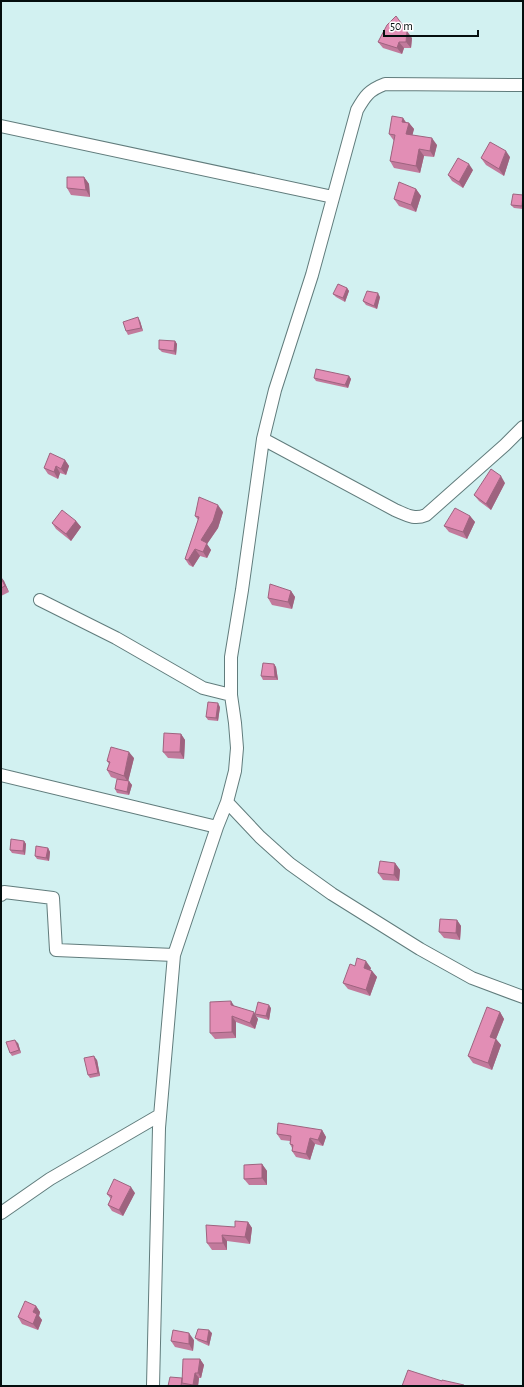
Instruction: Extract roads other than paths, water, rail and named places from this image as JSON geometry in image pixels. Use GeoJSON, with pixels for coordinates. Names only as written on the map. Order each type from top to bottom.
{"type":"FeatureCollection","features":[{"type":"Feature","properties":{"kind":"street"},"geometry":{"type":"LineString","coordinates":[[153,1386],[160,1115],[174,954],[217,827],[227,802],[235,770],[235,723],[231,695],[230,657],[242,590],[263,439],[275,390],[312,275],[357,110],[364,96],[373,88],[385,84],[523,85]]}},
{"type":"Feature","properties":{"kind":"street"},"geometry":{"type":"LineString","coordinates":[[1,126],[333,197]]}},
{"type":"Feature","properties":{"kind":"street"},"geometry":{"type":"LineString","coordinates":[[263,439],[395,510],[418,518],[426,514],[505,445],[523,427]]}},
{"type":"Feature","properties":{"kind":"street"},"geometry":{"type":"LineString","coordinates":[[40,600],[116,638],[203,688],[231,695]]}},
{"type":"Feature","properties":{"kind":"street"},"geometry":{"type":"LineString","coordinates":[[1,775],[217,827]]}},
{"type":"Feature","properties":{"kind":"street"},"geometry":{"type":"LineString","coordinates":[[227,802],[260,837],[290,864],[332,894],[420,949],[459,971],[472,978],[523,997]]}},
{"type":"Feature","properties":{"kind":"street"},"geometry":{"type":"LineString","coordinates":[[2,890],[53,898],[56,950],[174,954]]}},
{"type":"Feature","properties":{"kind":"street"},"geometry":{"type":"LineString","coordinates":[[1,1213],[50,1179],[160,1115]]}}]}
